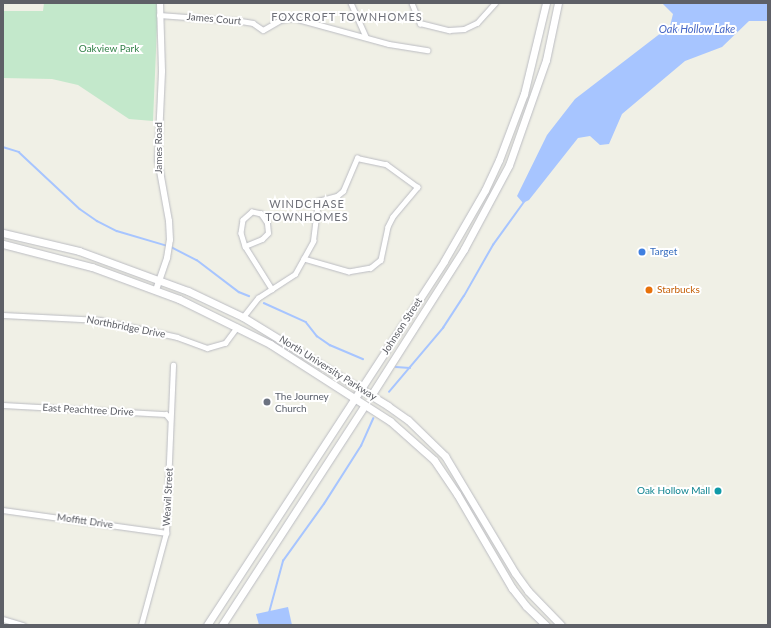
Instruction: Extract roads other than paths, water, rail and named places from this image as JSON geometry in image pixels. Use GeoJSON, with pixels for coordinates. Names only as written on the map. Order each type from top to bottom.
{"type":"FeatureCollection","features":[{"type":"Feature","properties":{"kind":"main road","name":"Johnson Street"},"geometry":{"type":"LineString","coordinates":[[207,625],[353,398],[444,261],[499,160],[524,94],[546,3]]}},
{"type":"Feature","properties":{"kind":"main road","name":"Johnson Street"},"geometry":{"type":"LineString","coordinates":[[372,394],[464,249],[509,166],[538,88],[558,3]]}},
{"type":"Feature","properties":{"kind":"main road","name":"North University Parkway"},"geometry":{"type":"LineString","coordinates":[[3,233],[79,251],[160,280],[244,316],[372,394],[408,420],[445,456],[515,573],[528,591],[562,625]]}},
{"type":"Feature","properties":{"kind":"main road","name":"North University Parkway"},"geometry":{"type":"LineString","coordinates":[[3,244],[78,262],[156,290],[237,327],[301,362],[365,405],[409,436],[434,460],[457,494],[512,588],[526,606],[546,625]]}},
{"type":"Feature","properties":{"kind":"main road","name":"Johnson Street"},"geometry":{"type":"LineString","coordinates":[[222,625],[365,405]]}},
{"type":"Feature","properties":{"kind":"street","name":"James Road"},"geometry":{"type":"LineString","coordinates":[[156,290],[169,252],[170,230],[158,160],[162,71],[159,15],[160,3]]}},
{"type":"Feature","properties":{"kind":"street"},"geometry":{"type":"LineString","coordinates":[[351,3],[366,37]]}},
{"type":"Feature","properties":{"kind":"street"},"geometry":{"type":"LineString","coordinates":[[412,3],[420,23],[449,30],[464,30],[477,23],[495,3]]}},
{"type":"Feature","properties":{"kind":"street","name":"James Court"},"geometry":{"type":"LineString","coordinates":[[159,15],[241,21],[253,23],[263,30],[280,20],[294,18],[414,50],[428,50]]}},
{"type":"Feature","properties":{"kind":"street"},"geometry":{"type":"LineString","coordinates":[[244,316],[258,298],[294,274],[313,242],[318,201],[337,196],[343,191],[357,158],[386,164],[418,187],[393,217],[388,227],[381,260],[371,268],[349,272],[304,258]]}},
{"type":"Feature","properties":{"kind":"street"},"geometry":{"type":"LineString","coordinates":[[245,246],[262,239],[268,234],[267,223],[261,214],[252,212],[243,220],[241,233],[245,246],[272,289]]}},
{"type":"Feature","properties":{"kind":"street","name":"Northbridge Drive"},"geometry":{"type":"LineString","coordinates":[[3,315],[100,320],[177,337],[207,348],[225,343],[237,327]]}},
{"type":"Feature","properties":{"kind":"street","name":"Weavil Street"},"geometry":{"type":"LineString","coordinates":[[141,625],[166,533],[173,365]]}},
{"type":"Feature","properties":{"kind":"street","name":"Johnson Street"},"geometry":{"type":"LineString","coordinates":[[365,405],[372,394]]}},
{"type":"Feature","properties":{"kind":"street","name":"East Peachtree Drive"},"geometry":{"type":"LineString","coordinates":[[3,405],[166,414],[171,420]]}},
{"type":"Feature","properties":{"kind":"street","name":"Moffitt Drive"},"geometry":{"type":"LineString","coordinates":[[3,510],[166,533]]}},
{"type":"Feature","properties":{"kind":"street"},"geometry":{"type":"LineString","coordinates":[[3,619],[23,625]]}},
{"type":"Feature","properties":{"kind":"water","name":"Oak Hollow Lake"},"geometry":{"type":"Polygon","coordinates":[[[662,3],[768,3],[768,21],[749,21],[722,47],[685,61],[622,114],[609,144],[600,145],[590,136],[578,138],[529,200],[523,203],[517,196],[547,135],[575,99],[670,26],[673,14],[662,3]]]}},
{"type":"Feature","properties":{"kind":"water"},"geometry":{"type":"Polygon","coordinates":[[[288,607],[292,625],[259,625],[256,614],[288,607]]]}},
{"type":"Feature","properties":{"kind":"waterway"},"geometry":{"type":"LineString","coordinates":[[3,147],[19,152],[80,209],[97,221],[117,231],[168,246]]}},
{"type":"Feature","properties":{"kind":"waterway"},"geometry":{"type":"LineString","coordinates":[[389,392],[443,328],[464,296],[493,245],[524,202]]}},
{"type":"Feature","properties":{"kind":"waterway"},"geometry":{"type":"LineString","coordinates":[[171,247],[197,260],[239,292],[249,296]]}},
{"type":"Feature","properties":{"kind":"waterway"},"geometry":{"type":"LineString","coordinates":[[264,303],[306,322],[317,336],[330,345],[363,359]]}},
{"type":"Feature","properties":{"kind":"waterway"},"geometry":{"type":"LineString","coordinates":[[396,367],[410,368]]}},
{"type":"Feature","properties":{"kind":"waterway"},"geometry":{"type":"LineString","coordinates":[[269,613],[283,561],[324,504],[361,446],[373,419]]}},
{"type":"Feature","properties":{"kind":"place","name":"Target"},"geometry":{"type":"Point","coordinates":[642,252]}},
{"type":"Feature","properties":{"kind":"place","name":"Starbucks"},"geometry":{"type":"Point","coordinates":[649,290]}},
{"type":"Feature","properties":{"kind":"place","name":"The Journey Church"},"geometry":{"type":"Point","coordinates":[267,402]}},
{"type":"Feature","properties":{"kind":"place","name":"Oak Hollow Mall"},"geometry":{"type":"Point","coordinates":[718,491]}},
{"type":"Feature","properties":{"kind":"district","name":"FOXCROFT TOWNHOMES"},"geometry":{"type":"Point","coordinates":[347,17]}},
{"type":"Feature","properties":{"kind":"district","name":"WINDCHASE TOWNHOMES"},"geometry":{"type":"Point","coordinates":[307,211]}},
{"type":"Feature","properties":{"kind":"park label","name":"Oakview Park"},"geometry":{"type":"Point","coordinates":[109,49]}}]}
